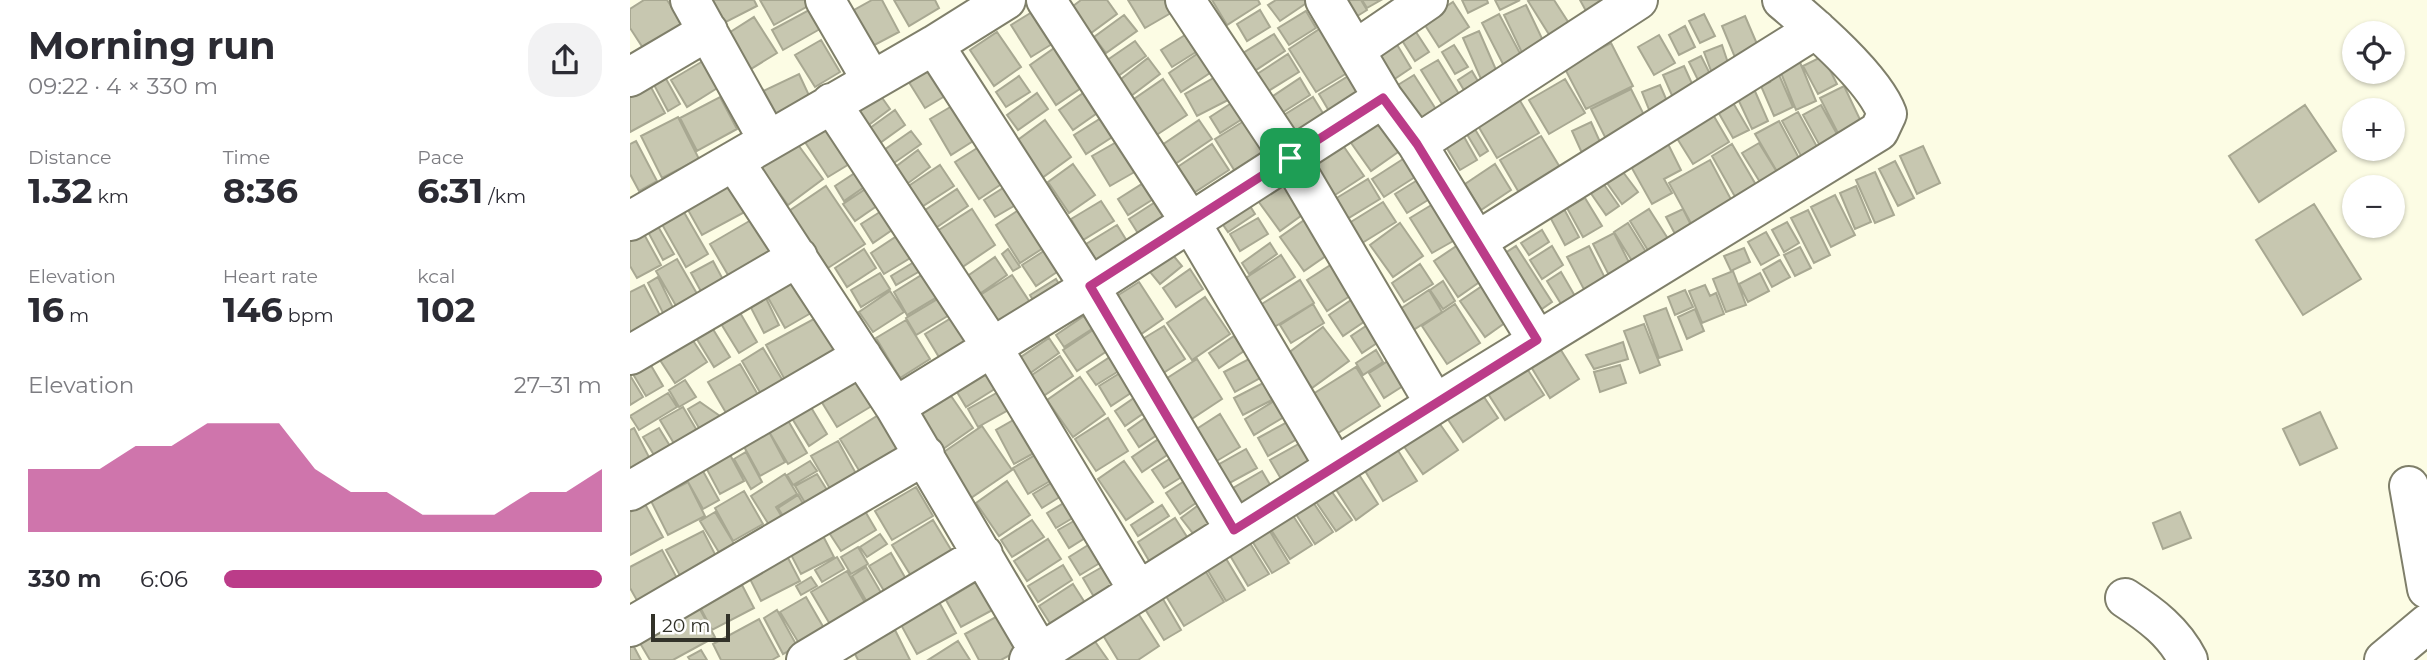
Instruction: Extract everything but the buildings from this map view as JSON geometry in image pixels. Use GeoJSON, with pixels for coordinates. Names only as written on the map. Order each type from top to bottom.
{"type":"FeatureCollection","features":[{"type":"Feature","properties":{"kind":"street"},"geometry":{"type":"LineString","coordinates":[[825,0],[871,79]]}},
{"type":"Feature","properties":{"kind":"street"},"geometry":{"type":"LineString","coordinates":[[1046,0],[1191,222],[1335,467]]}},
{"type":"Feature","properties":{"kind":"street"},"geometry":{"type":"LineString","coordinates":[[1185,0],[1290,158],[1435,404]]}},
{"type":"Feature","properties":{"kind":"street"},"geometry":{"type":"LineString","coordinates":[[1325,0],[1383,98],[1417,144],[1537,340]]}},
{"type":"Feature","properties":{"kind":"street"},"geometry":{"type":"LineString","coordinates":[[1355,50],[1428,0]]}},
{"type":"Feature","properties":{"kind":"street"},"geometry":{"type":"LineString","coordinates":[[1417,144],[1638,0]]}},
{"type":"Feature","properties":{"kind":"street"},"geometry":{"type":"LineString","coordinates":[[734,161],[925,455],[983,554],[1038,658],[1138,590],[1537,340],[1879,131],[1887,114],[1874,90],[1816,29],[1782,0]]}},
{"type":"Feature","properties":{"kind":"street"},"geometry":{"type":"LineString","coordinates":[[630,221],[871,79],[934,45],[984,5]]}},
{"type":"Feature","properties":{"kind":"street"},"geometry":{"type":"LineString","coordinates":[[630,77],[699,16],[768,140]]}},
{"type":"Feature","properties":{"kind":"street"},"geometry":{"type":"LineString","coordinates":[[1477,241],[1816,29]]}},
{"type":"Feature","properties":{"kind":"street"},"geometry":{"type":"LineString","coordinates":[[934,45],[1090,286],[1234,530]]}},
{"type":"Feature","properties":{"kind":"street"},"geometry":{"type":"LineString","coordinates":[[895,407],[1383,98]]}},
{"type":"Feature","properties":{"kind":"street"},"geometry":{"type":"LineString","coordinates":[[831,103],[992,347],[1138,590]]}},
{"type":"Feature","properties":{"kind":"street"},"geometry":{"type":"LineString","coordinates":[[630,355],[798,257]]}},
{"type":"Feature","properties":{"kind":"street"},"geometry":{"type":"LineString","coordinates":[[630,491],[862,356]]}},
{"type":"Feature","properties":{"kind":"street"},"geometry":{"type":"LineString","coordinates":[[630,627],[925,455]]}},
{"type":"Feature","properties":{"kind":"street"},"geometry":{"type":"LineString","coordinates":[[2409,486],[2427,589]]}},
{"type":"Feature","properties":{"kind":"street"},"geometry":{"type":"LineString","coordinates":[[806,660],[983,554]]}},
{"type":"Feature","properties":{"kind":"street"},"geometry":{"type":"LineString","coordinates":[[2125,598],[2152,616],[2178,640],[2188,660]]}},
{"type":"Feature","properties":{"kind":"street"},"geometry":{"type":"LineString","coordinates":[[2384,660],[2427,624]]}},
{"type":"Feature","properties":{"kind":"route"},"geometry":{"type":"LineString","coordinates":[[1383,98],[1417,144],[1537,340],[1234,530],[1090,286],[1290,158],[1383,98]]}}]}
